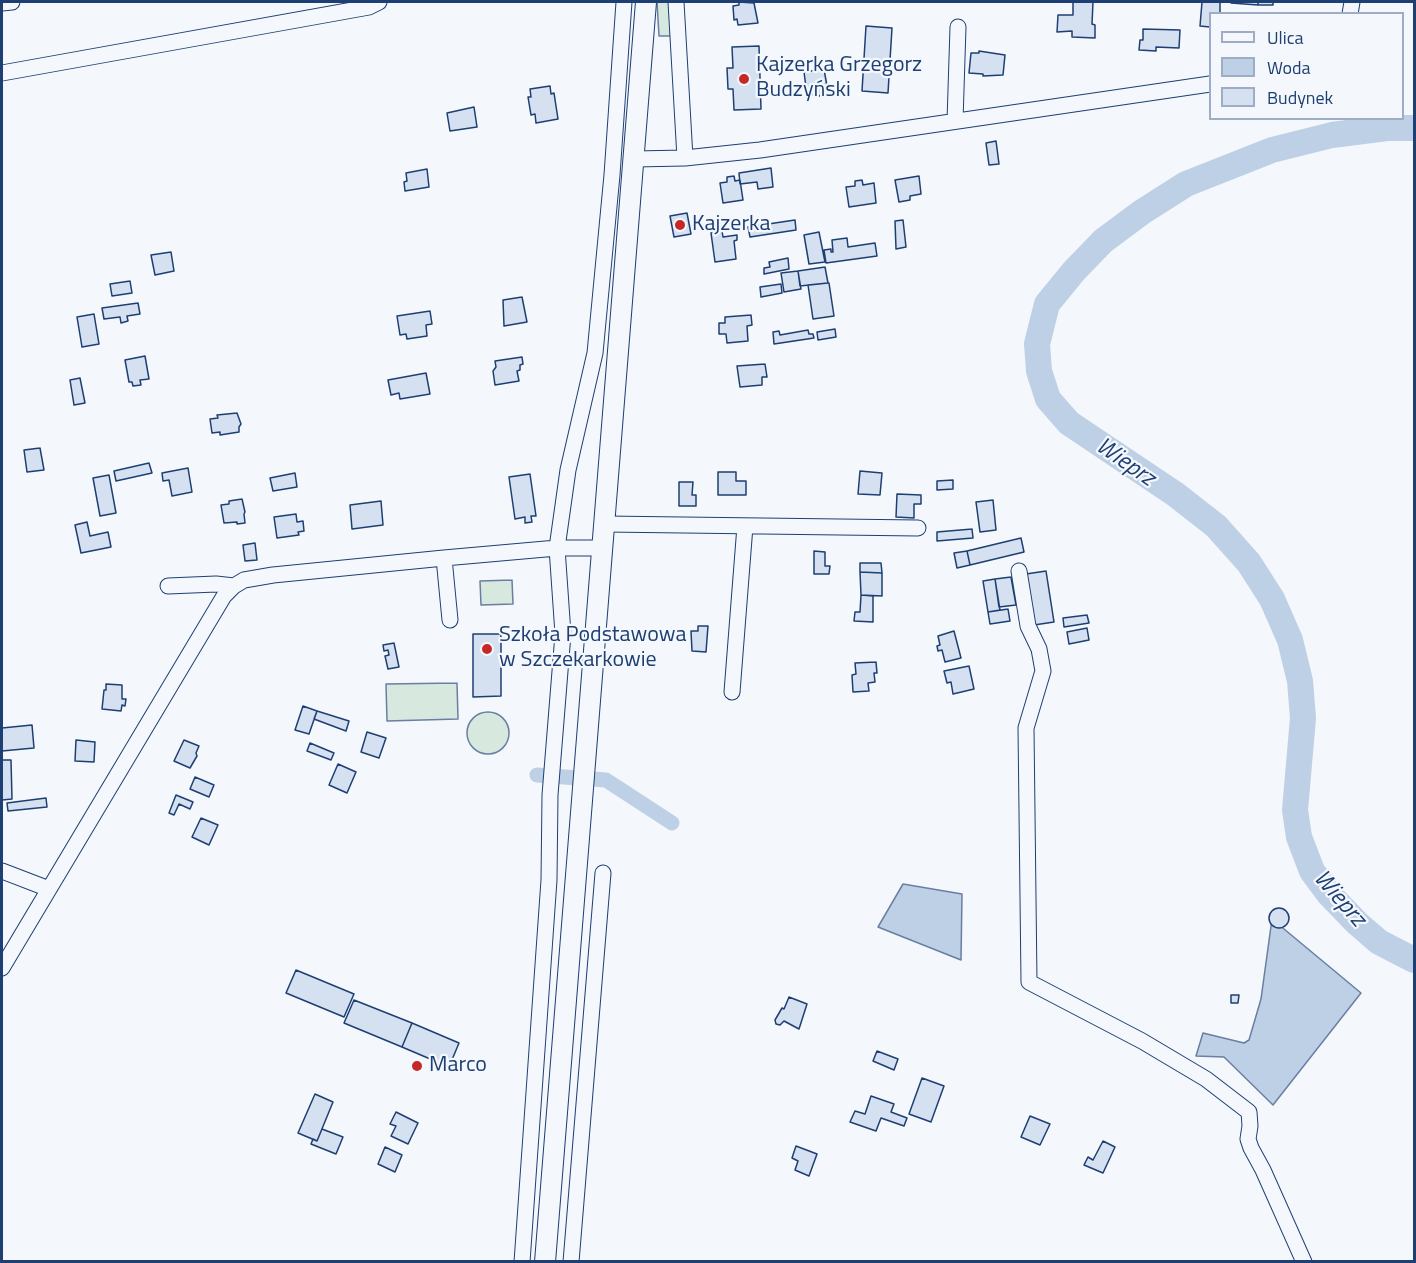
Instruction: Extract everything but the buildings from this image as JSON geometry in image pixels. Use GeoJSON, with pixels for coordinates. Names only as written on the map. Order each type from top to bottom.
{"type":"FeatureCollection","features":[{"type":"Feature","properties":{"kind":"main road"},"geometry":{"type":"LineString","coordinates":[[545,1262],[646,2]]}},
{"type":"Feature","properties":{"kind":"street"},"geometry":{"type":"LineString","coordinates":[[2,3],[12,2]]}},
{"type":"Feature","properties":{"kind":"street"},"geometry":{"type":"LineString","coordinates":[[2,73],[369,7],[379,2]]}},
{"type":"Feature","properties":{"kind":"street"},"geometry":{"type":"LineString","coordinates":[[522,1262],[549,880],[550,795],[563,634],[558,548],[568,470],[595,353],[612,175],[624,2]]}},
{"type":"Feature","properties":{"kind":"street"},"geometry":{"type":"LineString","coordinates":[[676,2],[685,158]]}},
{"type":"Feature","properties":{"kind":"street"},"geometry":{"type":"LineString","coordinates":[[955,121],[958,27]]}},
{"type":"Feature","properties":{"kind":"street"},"geometry":{"type":"LineString","coordinates":[[634,159],[713,159],[760,150],[1209,84]]}},
{"type":"Feature","properties":{"kind":"street"},"geometry":{"type":"LineString","coordinates":[[604,524],[918,528]]}},
{"type":"Feature","properties":{"kind":"street"},"geometry":{"type":"LineString","coordinates":[[732,692],[744,526]]}},
{"type":"Feature","properties":{"kind":"street"},"geometry":{"type":"LineString","coordinates":[[2,968],[218,606],[234,586],[244,580],[273,575],[558,548],[603,548]]}},
{"type":"Feature","properties":{"kind":"street"},"geometry":{"type":"LineString","coordinates":[[444,558],[450,620]]}},
{"type":"Feature","properties":{"kind":"street"},"geometry":{"type":"LineString","coordinates":[[1019,571],[1028,626],[1039,650],[1043,672],[1026,728],[1029,982],[1142,1041],[1206,1078],[1249,1112],[1248,1139],[1251,1148],[1304,1262]]}},
{"type":"Feature","properties":{"kind":"street"},"geometry":{"type":"LineString","coordinates":[[168,586],[216,584],[234,586]]}},
{"type":"Feature","properties":{"kind":"street"},"geometry":{"type":"LineString","coordinates":[[2,871],[49,889]]}},
{"type":"Feature","properties":{"kind":"street"},"geometry":{"type":"LineString","coordinates":[[571,1262],[603,873]]}},
{"type":"Feature","properties":{"kind":"shaded area"},"geometry":{"type":"Polygon","coordinates":[[[657,2],[669,2],[673,36],[659,36],[657,2]]]}},
{"type":"Feature","properties":{"kind":"shaded area"},"geometry":{"type":"Polygon","coordinates":[[[512,580],[513,604],[481,605],[480,581],[512,580]]]}},
{"type":"Feature","properties":{"kind":"shaded area"},"geometry":{"type":"Polygon","coordinates":[[[457,683],[458,719],[387,721],[386,684],[457,683]]]}},
{"type":"Feature","properties":{"kind":"shaded area"},"geometry":{"type":"Polygon","coordinates":[[[488,712],[503,718],[509,733],[503,748],[488,754],[473,748],[467,733],[473,718],[488,712]]]}},
{"type":"Feature","properties":{"kind":"water"},"geometry":{"type":"Polygon","coordinates":[[[903,884],[962,894],[961,960],[878,927],[903,884]]]}},
{"type":"Feature","properties":{"kind":"water"},"geometry":{"type":"Polygon","coordinates":[[[1272,919],[1361,993],[1273,1105],[1224,1057],[1196,1056],[1203,1033],[1244,1043],[1249,1040],[1261,999],[1272,919]]]}},
{"type":"Feature","properties":{"kind":"waterway","name":"Wieprz"},"geometry":{"type":"LineString","coordinates":[[1414,128],[1387,128],[1332,135],[1272,150],[1186,184],[1142,212],[1103,241],[1074,271],[1047,304],[1037,344],[1039,371],[1048,399],[1069,423],[1175,494],[1216,526],[1249,563],[1272,599],[1290,640],[1300,681],[1303,718],[1295,810],[1299,837],[1312,871],[1329,894],[1357,923],[1379,942],[1414,960]]}},
{"type":"Feature","properties":{"kind":"waterway"},"geometry":{"type":"LineString","coordinates":[[537,775],[606,780],[672,823]]}},
{"type":"Feature","properties":{"kind":"place","name":"Kajzerka Grzegorz Budzyński"},"geometry":{"type":"Point","coordinates":[744,79]}},
{"type":"Feature","properties":{"kind":"place","name":"Kajzerka"},"geometry":{"type":"Point","coordinates":[680,225]}},
{"type":"Feature","properties":{"kind":"place","name":"Szkoła Podstawowa w Szczekarkowie"},"geometry":{"type":"Point","coordinates":[487,649]}},
{"type":"Feature","properties":{"kind":"place","name":"Marco"},"geometry":{"type":"Point","coordinates":[417,1066]}}]}
